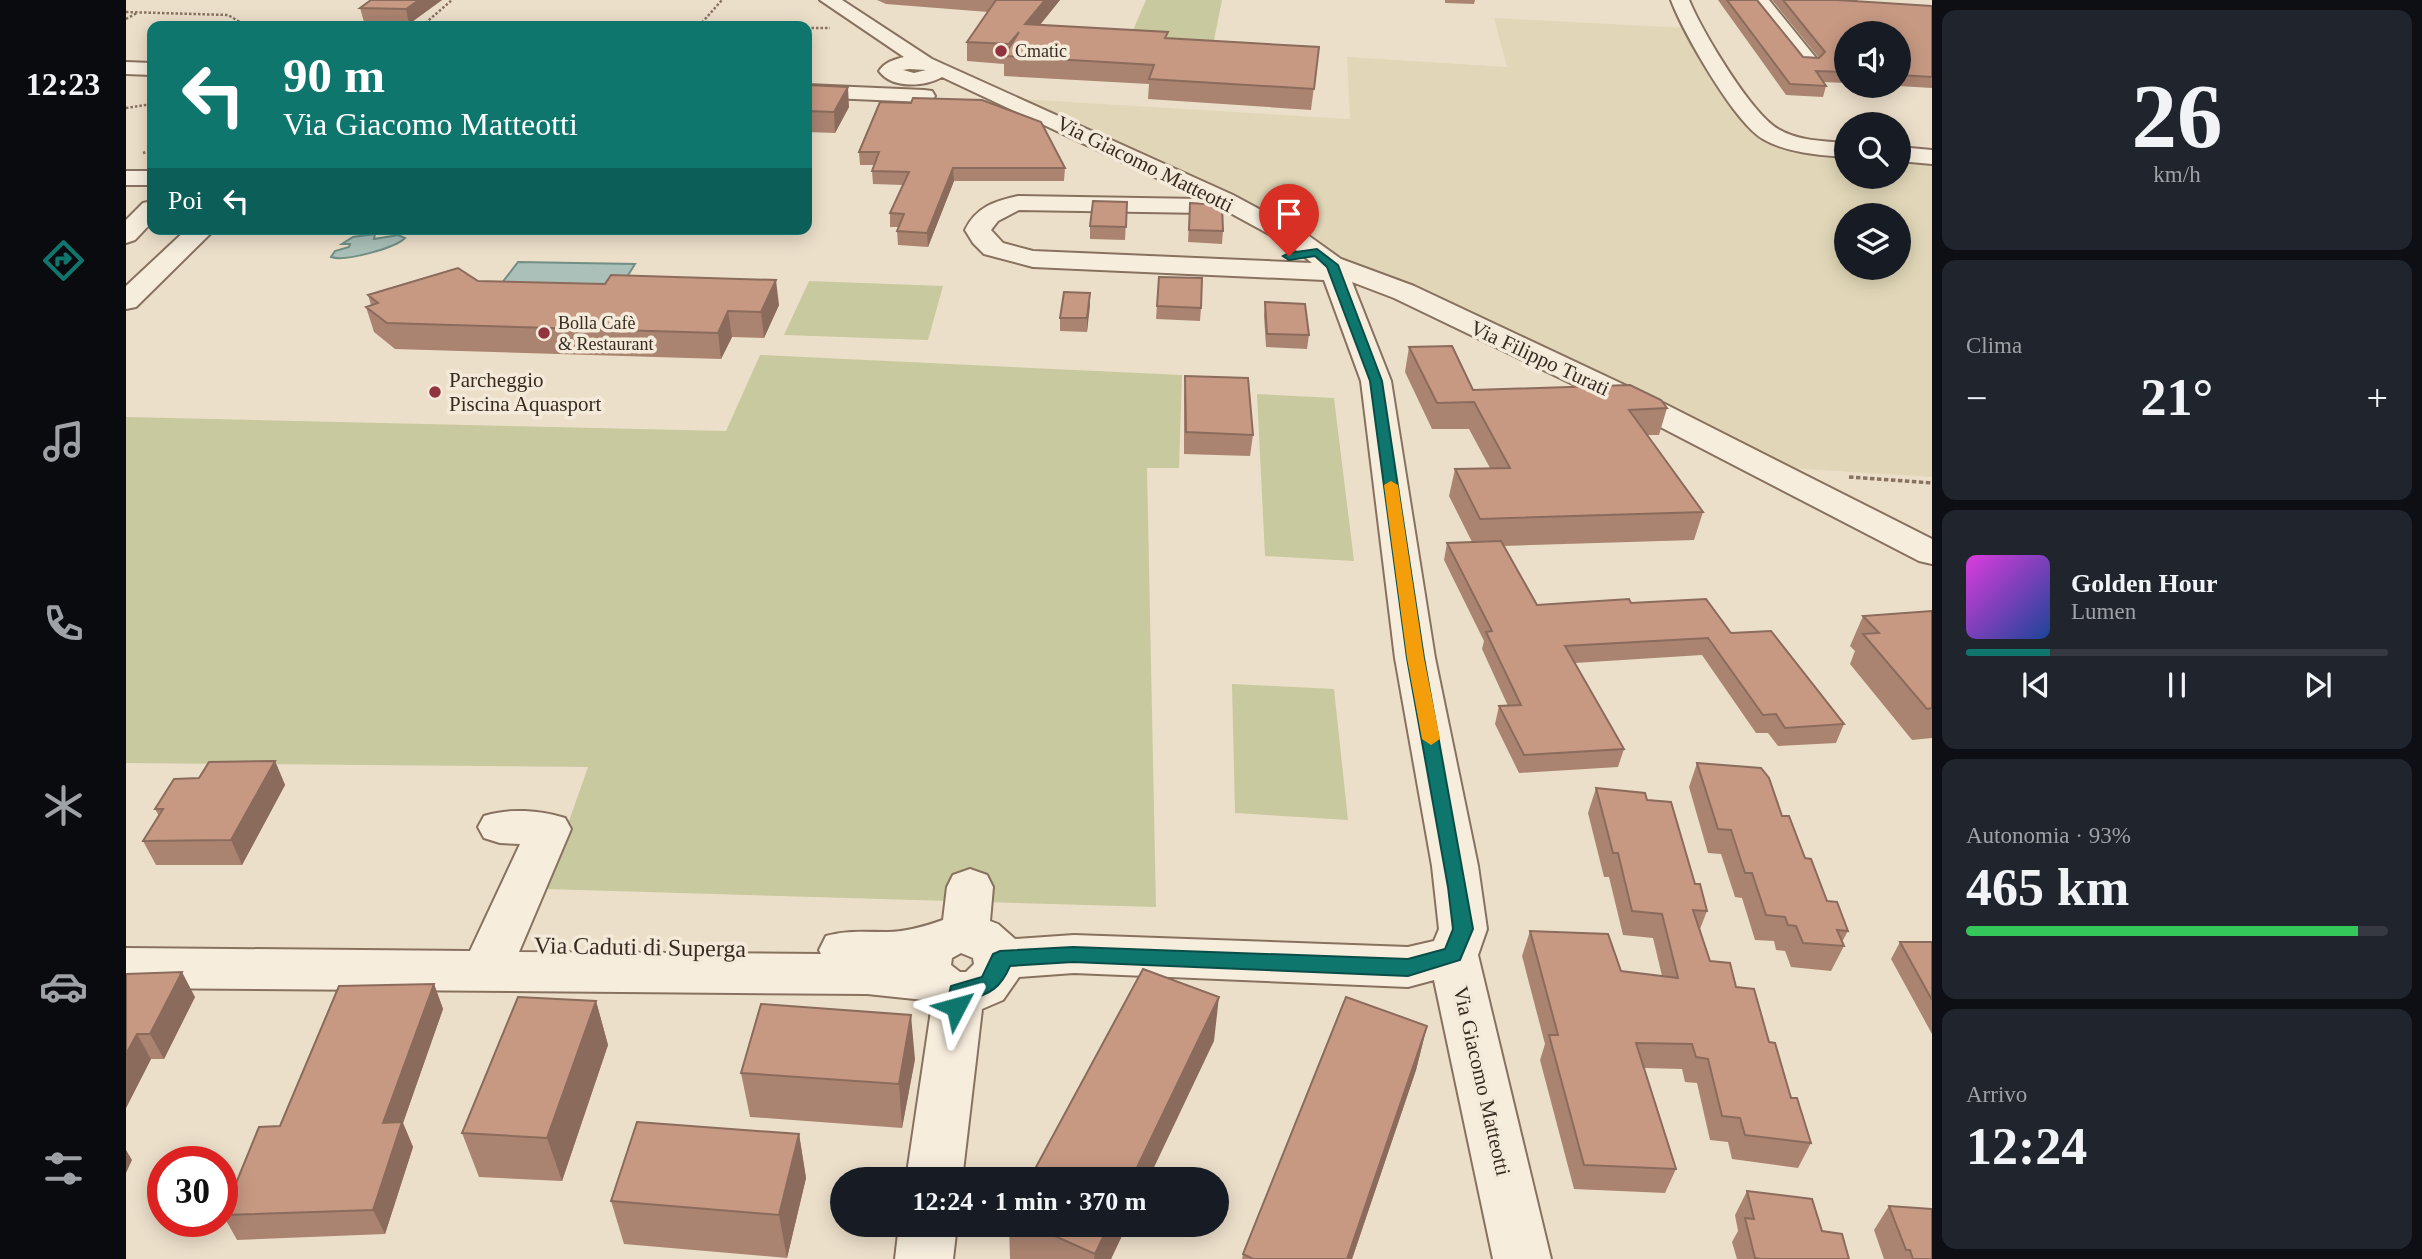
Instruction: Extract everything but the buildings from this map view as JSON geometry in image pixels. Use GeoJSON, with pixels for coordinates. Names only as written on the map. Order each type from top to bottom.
{"type":"FeatureCollection","features":[{"type":"Feature","properties":{"kind":"street"},"geometry":{"type":"LineString","coordinates":[[829,0],[856,15],[901,71],[909,94],[947,100]]}},
{"type":"Feature","properties":{"kind":"street"},"geometry":{"type":"LineString","coordinates":[[1680,0],[1709,53],[1760,127],[1788,141],[1834,148]]}},
{"type":"Feature","properties":{"kind":"street"},"geometry":{"type":"LineString","coordinates":[[1759,0],[1809,62]]}},
{"type":"Feature","properties":{"kind":"street"},"geometry":{"type":"LineString","coordinates":[[126,68],[147,69]]}},
{"type":"Feature","properties":{"kind":"street"},"geometry":{"type":"LineString","coordinates":[[817,77],[901,71]]}},
{"type":"Feature","properties":{"kind":"street"},"geometry":{"type":"LineString","coordinates":[[812,89],[901,71]]}},
{"type":"Feature","properties":{"kind":"street","name":"Via Giacomo Matteotti"},"geometry":{"type":"LineString","coordinates":[[901,71],[980,97],[1027,107],[1224,200],[1328,263],[1376,381],[1416,658],[1458,891],[1463,929],[1453,955],[1522,1259]]}},
{"type":"Feature","properties":{"kind":"street"},"geometry":{"type":"LineString","coordinates":[[1911,155],[1932,157]]}},
{"type":"Feature","properties":{"kind":"street"},"geometry":{"type":"LineString","coordinates":[[126,178],[147,178]]}},
{"type":"Feature","properties":{"kind":"street"},"geometry":{"type":"LineString","coordinates":[[1224,200],[1217,205],[1205,206],[1018,203],[993,212],[981,222],[978,230],[986,246],[1011,256],[1328,263]]}},
{"type":"Feature","properties":{"kind":"street"},"geometry":{"type":"LineString","coordinates":[[126,235],[147,213]]}},
{"type":"Feature","properties":{"kind":"street"},"geometry":{"type":"LineString","coordinates":[[126,301],[196,235]]}},
{"type":"Feature","properties":{"kind":"street"},"geometry":{"type":"LineString","coordinates":[[1059,249],[1273,257],[1328,263]]}},
{"type":"Feature","properties":{"kind":"street","name":"Via Filippo Turati"},"geometry":{"type":"LineString","coordinates":[[1328,263],[1404,292],[1509,345],[1654,411],[1932,553]]}},
{"type":"Feature","properties":{"kind":"street"},"geometry":{"type":"LineString","coordinates":[[492,958],[549,829],[500,827]]}},
{"type":"Feature","properties":{"kind":"street"},"geometry":{"type":"LineString","coordinates":[[935,1167],[958,962],[970,887]]}},
{"type":"Feature","properties":{"kind":"street","name":"Via Caduti di Superga"},"geometry":{"type":"LineString","coordinates":[[126,968],[346,970],[492,958],[867,974],[958,962],[1073,954],[1408,968],[1453,955]]}},
{"type":"Feature","properties":{"kind":"street"},"geometry":{"type":"LineString","coordinates":[[924,1259],[927,1237]]}},
{"type":"Feature","properties":{"kind":"path"},"geometry":{"type":"LineString","coordinates":[[428,21],[452,0]]}},
{"type":"Feature","properties":{"kind":"path"},"geometry":{"type":"LineString","coordinates":[[703,21],[722,0]]}},
{"type":"Feature","properties":{"kind":"path"},"geometry":{"type":"LineString","coordinates":[[1846,0],[1857,1]]}},
{"type":"Feature","properties":{"kind":"path"},"geometry":{"type":"LineString","coordinates":[[126,12],[228,15],[241,21]]}},
{"type":"Feature","properties":{"kind":"path"},"geometry":{"type":"LineString","coordinates":[[126,19],[138,12]]}},
{"type":"Feature","properties":{"kind":"path"},"geometry":{"type":"LineString","coordinates":[[126,108],[147,105]]}},
{"type":"Feature","properties":{"kind":"path"},"geometry":{"type":"LineString","coordinates":[[1779,474],[1932,483]]}},
{"type":"Feature","properties":{"kind":"shaded area"},"geometry":{"type":"Polygon","coordinates":[[[1494,18],[1688,28],[1760,136],[1775,145],[1834,152],[1834,189],[1911,189],[1911,160],[1932,162],[1932,477],[1788,468],[1353,264],[1237,198],[1021,99],[1350,119],[1347,57],[1507,67],[1494,18]]]}},
{"type":"Feature","properties":{"kind":"green space"},"geometry":{"type":"Polygon","coordinates":[[[1146,0],[1222,0],[1212,50],[1127,44],[1146,0]]]}},
{"type":"Feature","properties":{"kind":"green space"},"geometry":{"type":"Polygon","coordinates":[[[809,281],[943,286],[928,340],[784,335],[809,281]]]}},
{"type":"Feature","properties":{"kind":"green space"},"geometry":{"type":"Polygon","coordinates":[[[760,355],[1182,375],[1179,468],[1147,468],[1156,907],[545,889],[588,767],[126,763],[126,417],[726,431],[760,355]]]}},
{"type":"Feature","properties":{"kind":"green space"},"geometry":{"type":"Polygon","coordinates":[[[1257,394],[1334,398],[1354,561],[1265,556],[1257,394]]]}},
{"type":"Feature","properties":{"kind":"green space"},"geometry":{"type":"Polygon","coordinates":[[[1232,684],[1334,689],[1348,820],[1235,813],[1232,684]]]}},
{"type":"Feature","properties":{"kind":"water"},"geometry":{"type":"Polygon","coordinates":[[[375,235],[374,239],[398,235],[405,238],[370,253],[347,258],[331,257],[335,251],[349,247],[350,244],[342,244],[353,237],[375,235]]]}},
{"type":"Feature","properties":{"kind":"water"},"geometry":{"type":"Polygon","coordinates":[[[518,262],[635,264],[607,309],[485,305],[518,262]]]}},
{"type":"Feature","properties":{"kind":"slow traffic"},"geometry":{"type":"LineString","coordinates":[[1391,485],[1416,658],[1431,739]]}},
{"type":"Feature","properties":{"kind":"place","name":"Cmatic"},"geometry":{"type":"Point","coordinates":[1001,51]}},
{"type":"Feature","properties":{"kind":"place","name":"Bolla Cafè & Restaurant"},"geometry":{"type":"Point","coordinates":[544,333]}},
{"type":"Feature","properties":{"kind":"place","name":"Parcheggio Piscina Aquasport"},"geometry":{"type":"Point","coordinates":[435,392]}},
{"type":"Feature","properties":{"kind":"route"},"geometry":{"type":"LineString","coordinates":[[956,1007],[959,992],[970,992],[989,983],[999,968],[1000,959],[1073,954],[1408,968],[1453,955],[1463,929],[1458,887],[1416,658],[1376,381],[1332,265],[1317,253],[1289,256]]}}]}
